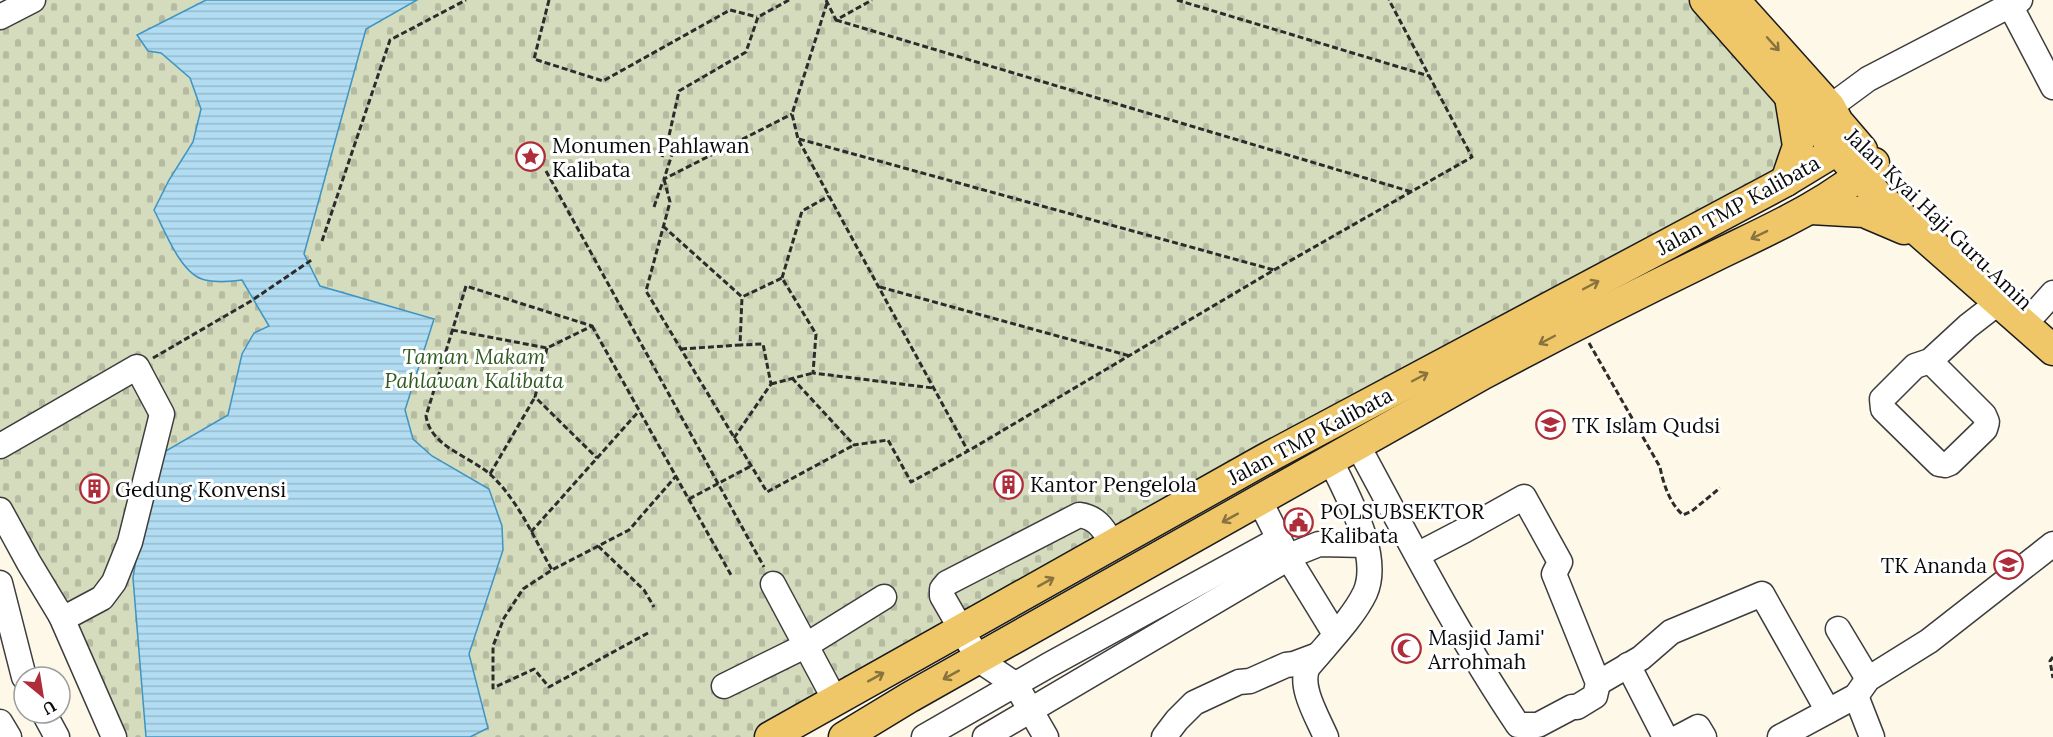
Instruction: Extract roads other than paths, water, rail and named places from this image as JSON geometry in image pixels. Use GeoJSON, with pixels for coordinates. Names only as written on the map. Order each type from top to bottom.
{"type":"FeatureCollection","features":[{"type":"Feature","properties":{"kind":"main road","name":"Jalan Kyai Haji Guru Amin"},"geometry":{"type":"LineString","coordinates":[[1705,0],[1789,94],[1844,145],[1867,170],[2047,311]]}},
{"type":"Feature","properties":{"kind":"main road","name":"Jalan Kyai Haji Guru Amin"},"geometry":{"type":"LineString","coordinates":[[1734,0],[1833,105],[1844,145]]}},
{"type":"Feature","properties":{"kind":"main road"},"geometry":{"type":"LineString","coordinates":[[1786,181],[1798,146],[1789,94]]}},
{"type":"Feature","properties":{"kind":"main road","name":"Jalan TMP Kalibata"},"geometry":{"type":"LineString","coordinates":[[794,733],[836,700],[961,629],[1265,459],[1786,181],[1844,145]]}},
{"type":"Feature","properties":{"kind":"main road","name":"Jalan Kyai Haji Guru Amin"},"geometry":{"type":"LineString","coordinates":[[1867,170],[1877,195],[2053,350]]}},
{"type":"Feature","properties":{"kind":"main road","name":"Jalan TMP Kalibata"},"geometry":{"type":"LineString","coordinates":[[844,737],[1485,373],[1577,324],[1811,209],[1867,170]]}},
{"type":"Feature","properties":{"kind":"main road"},"geometry":{"type":"LineString","coordinates":[[1811,209],[1864,212],[1926,238]]}},
{"type":"Feature","properties":{"kind":"main road"},"geometry":{"type":"LineString","coordinates":[[1265,459],[1262,467],[1265,481],[1270,488],[1269,496]]}},
{"type":"Feature","properties":{"kind":"street"},"geometry":{"type":"LineString","coordinates":[[0,17],[33,0]]}},
{"type":"Feature","properties":{"kind":"street"},"geometry":{"type":"LineString","coordinates":[[1833,105],[1868,79],[2015,2],[2053,87]]}},
{"type":"Feature","properties":{"kind":"street"},"geometry":{"type":"LineString","coordinates":[[1930,361],[1984,415],[1988,422],[1984,429],[1946,465],[1939,464],[1883,409],[1882,399],[1915,366],[1930,361],[1968,326],[1999,302]]}},
{"type":"Feature","properties":{"kind":"street"},"geometry":{"type":"LineString","coordinates":[[0,446],[137,367],[162,414],[130,542],[114,582],[102,597],[72,614],[61,616]]}},
{"type":"Feature","properties":{"kind":"street"},"geometry":{"type":"LineString","coordinates":[[1358,446],[1417,555],[1492,687],[1518,725],[1538,725],[1572,707],[1577,708],[1595,696],[1598,683],[1554,574],[1560,562],[1524,496],[1417,555]]}},
{"type":"Feature","properties":{"kind":"street"},"geometry":{"type":"LineString","coordinates":[[1326,737],[1305,687],[1304,675],[1365,592],[1370,575],[1362,529],[1331,461]]}},
{"type":"Feature","properties":{"kind":"street"},"geometry":{"type":"LineString","coordinates":[[1269,496],[1284,549],[1335,634]]}},
{"type":"Feature","properties":{"kind":"street"},"geometry":{"type":"LineString","coordinates":[[0,510],[61,616],[114,737]]}},
{"type":"Feature","properties":{"kind":"street"},"geometry":{"type":"LineString","coordinates":[[1046,737],[1016,685],[979,660],[942,596],[942,589],[947,584],[1079,515],[1089,516],[1103,526],[1110,540]]}},
{"type":"Feature","properties":{"kind":"street"},"geometry":{"type":"LineString","coordinates":[[924,737],[1016,685],[1284,549],[1319,544],[1366,545]]}},
{"type":"Feature","properties":{"kind":"street"},"geometry":{"type":"LineString","coordinates":[[1780,737],[1828,711],[1929,641],[2053,544]]}},
{"type":"Feature","properties":{"kind":"street"},"geometry":{"type":"LineString","coordinates":[[985,737],[1032,711],[1284,549]]}},
{"type":"Feature","properties":{"kind":"street"},"geometry":{"type":"LineString","coordinates":[[0,583],[21,665]]}},
{"type":"Feature","properties":{"kind":"street"},"geometry":{"type":"LineString","coordinates":[[773,584],[836,700]]}},
{"type":"Feature","properties":{"kind":"street"},"geometry":{"type":"LineString","coordinates":[[1598,683],[1641,658],[1671,632],[1762,594],[1828,711]]}},
{"type":"Feature","properties":{"kind":"street"},"geometry":{"type":"LineString","coordinates":[[724,686],[806,646],[884,597]]}},
{"type":"Feature","properties":{"kind":"street"},"geometry":{"type":"LineString","coordinates":[[1838,629],[1862,688],[1872,737]]}},
{"type":"Feature","properties":{"kind":"street"},"geometry":{"type":"LineString","coordinates":[[1164,737],[1194,703],[1239,682],[1250,681],[1286,665],[1318,655]]}},
{"type":"Feature","properties":{"kind":"street"},"geometry":{"type":"LineString","coordinates":[[1628,665],[1665,737]]}},
{"type":"Feature","properties":{"kind":"street"},"geometry":{"type":"LineString","coordinates":[[0,722],[9,737]]}},
{"type":"Feature","properties":{"kind":"street"},"geometry":{"type":"LineString","coordinates":[[1679,737],[1698,727],[1704,737]]}},
{"type":"Feature","properties":{"kind":"water"},"geometry":{"type":"Polygon","coordinates":[[[206,0],[417,0],[366,29],[304,254],[320,286],[434,319],[405,410],[413,439],[432,456],[489,489],[502,526],[503,550],[469,654],[488,728],[470,737],[146,737],[133,578],[148,486],[164,452],[228,415],[242,354],[254,333],[269,326],[242,280],[210,281],[188,270],[175,251],[154,210],[169,180],[193,142],[201,109],[190,78],[161,53],[148,51],[137,35],[206,0]]]}},
{"type":"Feature","properties":{"kind":"place","name":"Monumen Pahlawan Kalibata"},"geometry":{"type":"Point","coordinates":[531,157]}},
{"type":"Feature","properties":{"kind":"place","name":"TK Islam Qudsi"},"geometry":{"type":"Point","coordinates":[1551,425]}},
{"type":"Feature","properties":{"kind":"place","name":"Kantor Pengelola"},"geometry":{"type":"Point","coordinates":[1009,484]}},
{"type":"Feature","properties":{"kind":"place","name":"Gedung Konvensi"},"geometry":{"type":"Point","coordinates":[94,489]}},
{"type":"Feature","properties":{"kind":"place","name":"POLSUBSEKTOR Kalibata"},"geometry":{"type":"Point","coordinates":[1299,523]}},
{"type":"Feature","properties":{"kind":"place","name":"TK Ananda"},"geometry":{"type":"Point","coordinates":[2008,565]}},
{"type":"Feature","properties":{"kind":"place","name":"Masjid Jami' Arrohmah"},"geometry":{"type":"Point","coordinates":[1407,649]}},
{"type":"Feature","properties":{"kind":"park label","name":"Taman Makam Pahlawan Kalibata"},"geometry":{"type":"Point","coordinates":[474,368]}}]}
